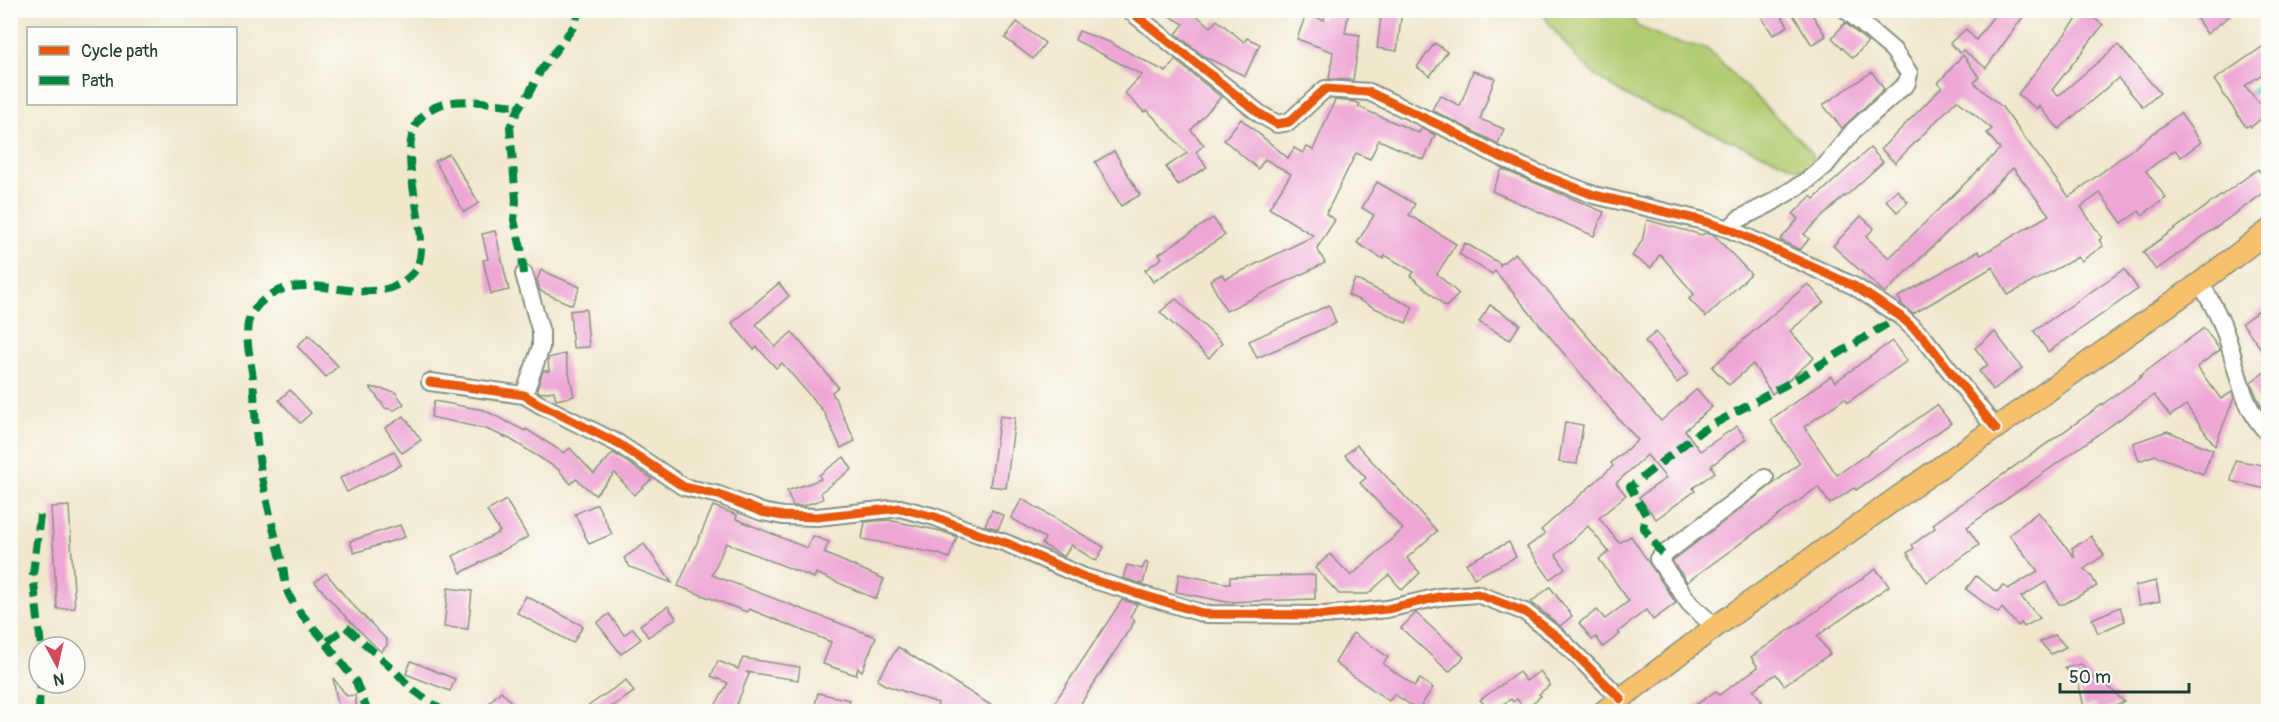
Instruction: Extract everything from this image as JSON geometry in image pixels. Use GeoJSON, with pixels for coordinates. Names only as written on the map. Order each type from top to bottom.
{"type":"FeatureCollection","features":[{"type":"Feature","properties":{"kind":"main road"},"geometry":{"type":"LineString","coordinates":[[1603,711],[1715,627],[2200,283],[2268,231]]}},
{"type":"Feature","properties":{"kind":"street"},"geometry":{"type":"LineString","coordinates":[[1129,10],[1260,114],[1277,124],[1289,122],[1325,89],[1370,92],[1509,161],[1594,195],[1729,229],[1854,286],[1900,316],[1924,338],[1996,429]]}},
{"type":"Feature","properties":{"kind":"street"},"geometry":{"type":"LineString","coordinates":[[1729,229],[1739,219],[1771,203],[1808,180],[1825,166],[1854,130],[1907,83],[1910,73],[1898,57],[1846,10]]}},
{"type":"Feature","properties":{"kind":"street"},"geometry":{"type":"LineString","coordinates":[[524,274],[541,332],[541,347],[524,395]]}},
{"type":"Feature","properties":{"kind":"street"},"geometry":{"type":"LineString","coordinates":[[2200,283],[2222,323],[2254,418],[2268,433]]}},
{"type":"Feature","properties":{"kind":"street"},"geometry":{"type":"LineString","coordinates":[[430,382],[524,395],[619,444],[684,487],[719,495],[762,512],[783,516],[817,517],[900,508],[927,514],[1006,543],[1084,577],[1205,614],[1325,615],[1387,609],[1439,597],[1478,594],[1526,612],[1559,638],[1621,699]]}},
{"type":"Feature","properties":{"kind":"street"},"geometry":{"type":"LineString","coordinates":[[1715,627],[1690,604],[1658,559],[1765,478]]}},
{"type":"Feature","properties":{"kind":"green space"},"geometry":{"type":"Polygon","coordinates":[[[1541,11],[1630,11],[1637,26],[1672,41],[1706,48],[1812,152],[1816,176],[1633,100],[1596,76],[1575,56],[1541,11]]]}},
{"type":"Feature","properties":{"kind":"building"},"geometry":{"type":"Polygon","coordinates":[[[1158,10],[1189,10],[1211,27],[1217,20],[1244,42],[1247,38],[1260,44],[1245,76],[1205,57],[1176,34],[1184,24],[1158,10]]]}},
{"type":"Feature","properties":{"kind":"building"},"geometry":{"type":"Polygon","coordinates":[[[1326,10],[1349,10],[1345,33],[1360,35],[1353,80],[1329,79],[1333,52],[1297,39],[1306,14],[1324,20],[1326,10]]]}},
{"type":"Feature","properties":{"kind":"building"},"geometry":{"type":"Polygon","coordinates":[[[1382,10],[1402,10],[1397,51],[1377,48],[1382,10]]]}},
{"type":"Feature","properties":{"kind":"building"},"geometry":{"type":"Polygon","coordinates":[[[1757,10],[1778,10],[1788,26],[1773,35],[1757,10]]]}},
{"type":"Feature","properties":{"kind":"building"},"geometry":{"type":"Polygon","coordinates":[[[1790,10],[1809,10],[1826,36],[1812,45],[1790,10]]]}},
{"type":"Feature","properties":{"kind":"building"},"geometry":{"type":"Polygon","coordinates":[[[1998,10],[2028,10],[1986,68],[1963,50],[1960,53],[1950,43],[1966,29],[1976,40],[1998,10]]]}},
{"type":"Feature","properties":{"kind":"building"},"geometry":{"type":"Polygon","coordinates":[[[2084,10],[2103,25],[2052,90],[2058,96],[2118,45],[2160,93],[2143,107],[2118,78],[2059,129],[2039,106],[2037,109],[2018,94],[2084,10]]]}},
{"type":"Feature","properties":{"kind":"building"},"geometry":{"type":"Polygon","coordinates":[[[2191,10],[2237,10],[2207,34],[2191,10]]]}},
{"type":"Feature","properties":{"kind":"building"},"geometry":{"type":"Polygon","coordinates":[[[1017,22],[1045,43],[1033,59],[1005,38],[1017,22]]]}},
{"type":"Feature","properties":{"kind":"building"},"geometry":{"type":"Polygon","coordinates":[[[1845,23],[1868,42],[1853,58],[1832,38],[1845,23]]]}},
{"type":"Feature","properties":{"kind":"building"},"geometry":{"type":"Polygon","coordinates":[[[1079,31],[1109,42],[1166,72],[1175,60],[1221,97],[1191,130],[1204,145],[1196,152],[1207,167],[1178,185],[1166,167],[1187,153],[1147,110],[1144,112],[1125,93],[1142,75],[1075,40],[1079,31]]]}},
{"type":"Feature","properties":{"kind":"building"},"geometry":{"type":"Polygon","coordinates":[[[1435,43],[1447,52],[1430,76],[1417,67],[1435,43]]]}},
{"type":"Feature","properties":{"kind":"building"},"geometry":{"type":"Polygon","coordinates":[[[2268,43],[2268,70],[2245,86],[2268,113],[2251,127],[2250,125],[2246,127],[2214,80],[2268,43]]]}},
{"type":"Feature","properties":{"kind":"building"},"geometry":{"type":"Polygon","coordinates":[[[1963,55],[1979,77],[1974,83],[2002,107],[2069,197],[2180,113],[2201,142],[2181,157],[2175,150],[2146,171],[2166,198],[2142,215],[2139,211],[2122,223],[2100,193],[2081,207],[2102,238],[2099,240],[2103,246],[2081,261],[2078,257],[2008,295],[1993,267],[1913,314],[1903,306],[1898,297],[1978,251],[1981,255],[2049,215],[2013,168],[1885,293],[1833,246],[1861,216],[1874,228],[1866,237],[1889,258],[2000,149],[1987,133],[1992,129],[1957,100],[1895,163],[1881,149],[1942,87],[1938,83],[1963,55]]]}},
{"type":"Feature","properties":{"kind":"building"},"geometry":{"type":"Polygon","coordinates":[[[1473,71],[1495,78],[1480,119],[1504,129],[1498,144],[1432,110],[1440,95],[1460,106],[1473,71]]]}},
{"type":"Feature","properties":{"kind":"building"},"geometry":{"type":"Polygon","coordinates":[[[1872,72],[1884,89],[1842,128],[1823,105],[1872,72]]]}},
{"type":"Feature","properties":{"kind":"building"},"geometry":{"type":"Polygon","coordinates":[[[1335,100],[1355,102],[1360,104],[1358,107],[1419,133],[1422,128],[1435,135],[1424,160],[1379,140],[1370,159],[1356,153],[1326,214],[1335,220],[1317,248],[1325,263],[1226,311],[1210,280],[1222,274],[1225,279],[1314,236],[1269,208],[1291,174],[1265,159],[1258,169],[1224,140],[1241,119],[1288,158],[1294,148],[1303,153],[1307,147],[1313,150],[1335,100]]]}},
{"type":"Feature","properties":{"kind":"building"},"geometry":{"type":"Polygon","coordinates":[[[1870,148],[1883,162],[1804,234],[1809,239],[1800,250],[1780,240],[1798,219],[1793,214],[1811,196],[1814,199],[1870,148]]]}},
{"type":"Feature","properties":{"kind":"building"},"geometry":{"type":"Polygon","coordinates":[[[1114,151],[1140,195],[1121,206],[1095,162],[1114,151]]]}},
{"type":"Feature","properties":{"kind":"building"},"geometry":{"type":"Polygon","coordinates":[[[449,154],[479,203],[464,212],[435,161],[449,154]]]}},
{"type":"Feature","properties":{"kind":"building"},"geometry":{"type":"Polygon","coordinates":[[[1502,169],[1604,212],[1594,236],[1492,191],[1502,169]]]}},
{"type":"Feature","properties":{"kind":"building"},"geometry":{"type":"Polygon","coordinates":[[[2258,169],[2268,183],[2268,190],[2156,270],[2143,252],[2258,169]]]}},
{"type":"Feature","properties":{"kind":"building"},"geometry":{"type":"Polygon","coordinates":[[[1377,182],[1415,204],[1409,215],[1456,244],[1437,274],[1459,294],[1446,307],[1411,276],[1414,272],[1385,255],[1383,259],[1357,243],[1374,215],[1362,208],[1377,182]]]}},
{"type":"Feature","properties":{"kind":"building"},"geometry":{"type":"Polygon","coordinates":[[[1897,190],[1908,202],[1897,212],[1886,200],[1897,190]]]}},
{"type":"Feature","properties":{"kind":"building"},"geometry":{"type":"Polygon","coordinates":[[[1213,218],[1225,235],[1153,282],[1145,270],[1162,258],[1159,254],[1213,218]]]}},
{"type":"Feature","properties":{"kind":"building"},"geometry":{"type":"Polygon","coordinates":[[[1647,220],[1702,235],[1705,233],[1714,235],[1751,274],[1706,317],[1689,299],[1694,294],[1660,254],[1651,268],[1632,256],[1642,241],[1647,220]]]}},
{"type":"Feature","properties":{"kind":"building"},"geometry":{"type":"Polygon","coordinates":[[[495,231],[509,290],[491,294],[483,260],[488,259],[482,234],[495,231]]]}},
{"type":"Feature","properties":{"kind":"building"},"geometry":{"type":"Polygon","coordinates":[[[1465,243],[1501,264],[1499,266],[1515,253],[1661,421],[1697,389],[1712,407],[1685,430],[1700,451],[1737,426],[1746,439],[1711,466],[1715,472],[1693,488],[1695,491],[1656,519],[1639,497],[1666,478],[1647,455],[1616,483],[1626,495],[1599,518],[1619,543],[1631,536],[1676,603],[1653,620],[1646,610],[1603,647],[1596,637],[1592,640],[1579,623],[1597,610],[1605,619],[1629,601],[1599,559],[1609,552],[1588,526],[1556,555],[1565,568],[1550,579],[1527,547],[1545,534],[1541,530],[1613,466],[1611,463],[1638,440],[1495,271],[1492,274],[1459,254],[1465,243]]]}},
{"type":"Feature","properties":{"kind":"building"},"geometry":{"type":"Polygon","coordinates":[[[2124,269],[2138,289],[2048,352],[2034,331],[2124,269]]]}},
{"type":"Feature","properties":{"kind":"building"},"geometry":{"type":"Polygon","coordinates":[[[541,270],[580,287],[572,305],[540,291],[537,280],[541,270]]]}},
{"type":"Feature","properties":{"kind":"building"},"geometry":{"type":"Polygon","coordinates":[[[1355,279],[1413,307],[1406,323],[1348,295],[1355,279]]]}},
{"type":"Feature","properties":{"kind":"building"},"geometry":{"type":"Polygon","coordinates":[[[779,283],[789,296],[756,324],[775,347],[792,332],[838,387],[832,392],[855,441],[841,448],[824,412],[782,363],[776,368],[757,347],[754,350],[732,323],[779,283]]]}},
{"type":"Feature","properties":{"kind":"building"},"geometry":{"type":"Polygon","coordinates":[[[1808,284],[1824,302],[1790,331],[1814,358],[1772,394],[1753,364],[1729,385],[1712,367],[1808,284]]]}},
{"type":"Feature","properties":{"kind":"building"},"geometry":{"type":"Polygon","coordinates":[[[1176,299],[1222,343],[1209,358],[1160,312],[1176,299]]]}},
{"type":"Feature","properties":{"kind":"building"},"geometry":{"type":"Polygon","coordinates":[[[2268,304],[2268,358],[2242,323],[2268,304]]]}},
{"type":"Feature","properties":{"kind":"building"},"geometry":{"type":"Polygon","coordinates":[[[1329,305],[1336,323],[1257,358],[1249,341],[1329,305]]]}},
{"type":"Feature","properties":{"kind":"building"},"geometry":{"type":"Polygon","coordinates":[[[1490,305],[1520,324],[1510,340],[1479,322],[1490,305]]]}},
{"type":"Feature","properties":{"kind":"building"},"geometry":{"type":"Polygon","coordinates":[[[586,309],[589,347],[573,348],[570,311],[586,309]]]}},
{"type":"Feature","properties":{"kind":"building"},"geometry":{"type":"Polygon","coordinates":[[[2204,328],[2220,350],[2197,367],[2221,399],[2232,392],[2234,398],[2215,446],[2186,405],[2170,416],[2154,395],[1967,527],[1979,545],[1927,582],[1907,553],[1914,548],[1912,545],[1935,528],[1933,524],[2141,377],[2204,328]]]}},
{"type":"Feature","properties":{"kind":"building"},"geometry":{"type":"Polygon","coordinates":[[[1656,332],[1688,374],[1677,383],[1645,341],[1656,332]]]}},
{"type":"Feature","properties":{"kind":"building"},"geometry":{"type":"Polygon","coordinates":[[[1995,332],[2022,368],[1993,390],[1979,371],[1988,365],[1975,348],[1995,332]]]}},
{"type":"Feature","properties":{"kind":"building"},"geometry":{"type":"Polygon","coordinates":[[[309,335],[338,366],[326,377],[297,346],[309,335]]]}},
{"type":"Feature","properties":{"kind":"building"},"geometry":{"type":"Polygon","coordinates":[[[1892,341],[1907,361],[1848,402],[1845,398],[1804,427],[1837,475],[1937,405],[1951,423],[1856,490],[1854,488],[1830,504],[1818,487],[1687,582],[1672,561],[1800,463],[1770,420],[1831,376],[1835,382],[1892,341]]]}},
{"type":"Feature","properties":{"kind":"building"},"geometry":{"type":"Polygon","coordinates":[[[565,354],[574,396],[556,400],[554,391],[540,393],[537,389],[543,371],[549,371],[548,358],[565,354]]]}},
{"type":"Feature","properties":{"kind":"building"},"geometry":{"type":"Polygon","coordinates":[[[2268,370],[2268,417],[2251,383],[2268,370]]]}},
{"type":"Feature","properties":{"kind":"building"},"geometry":{"type":"Polygon","coordinates":[[[370,387],[395,392],[404,404],[395,410],[385,408],[370,387]]]}},
{"type":"Feature","properties":{"kind":"building"},"geometry":{"type":"Polygon","coordinates":[[[290,390],[311,413],[300,423],[279,400],[290,390]]]}},
{"type":"Feature","properties":{"kind":"building"},"geometry":{"type":"Polygon","coordinates":[[[434,401],[484,410],[525,431],[526,429],[564,453],[570,448],[594,474],[613,453],[652,479],[634,495],[615,473],[595,495],[576,479],[571,484],[558,469],[510,439],[486,429],[431,417],[434,401]]]}},
{"type":"Feature","properties":{"kind":"building"},"geometry":{"type":"Polygon","coordinates":[[[404,416],[421,440],[402,453],[385,428],[404,416]]]}},
{"type":"Feature","properties":{"kind":"building"},"geometry":{"type":"Polygon","coordinates":[[[1000,416],[1015,418],[1006,488],[990,486],[1000,416]]]}},
{"type":"Feature","properties":{"kind":"building"},"geometry":{"type":"Polygon","coordinates":[[[1565,422],[1583,425],[1577,464],[1559,462],[1565,422]]]}},
{"type":"Feature","properties":{"kind":"building"},"geometry":{"type":"Polygon","coordinates":[[[2167,431],[2213,450],[2203,474],[2155,455],[2139,461],[2133,443],[2167,431]]]}},
{"type":"Feature","properties":{"kind":"building"},"geometry":{"type":"Polygon","coordinates":[[[1357,445],[1437,531],[1407,558],[1420,573],[1402,590],[1389,575],[1368,594],[1339,594],[1315,568],[1330,554],[1351,576],[1403,529],[1360,483],[1366,478],[1345,455],[1357,445]]]}},
{"type":"Feature","properties":{"kind":"building"},"geometry":{"type":"Polygon","coordinates":[[[394,451],[401,465],[347,492],[340,478],[394,451]]]}},
{"type":"Feature","properties":{"kind":"building"},"geometry":{"type":"Polygon","coordinates":[[[844,457],[852,469],[821,492],[823,499],[803,506],[793,506],[787,491],[821,479],[819,475],[844,457]]]}},
{"type":"Feature","properties":{"kind":"building"},"geometry":{"type":"Polygon","coordinates":[[[2235,460],[2268,466],[2266,489],[2231,481],[2235,460]]]}},
{"type":"Feature","properties":{"kind":"building"},"geometry":{"type":"Polygon","coordinates":[[[1022,499],[1104,547],[1096,561],[1071,545],[1064,557],[1042,544],[1045,538],[1011,518],[1022,499]]]}},
{"type":"Feature","properties":{"kind":"building"},"geometry":{"type":"Polygon","coordinates":[[[506,500],[528,537],[461,573],[453,556],[500,532],[487,511],[506,500]]]}},
{"type":"Feature","properties":{"kind":"building"},"geometry":{"type":"Polygon","coordinates":[[[597,504],[612,534],[589,544],[575,514],[597,504]]]}},
{"type":"Feature","properties":{"kind":"building"},"geometry":{"type":"Polygon","coordinates":[[[69,506],[75,608],[57,609],[51,507],[69,506]]]}},
{"type":"Feature","properties":{"kind":"building"},"geometry":{"type":"Polygon","coordinates":[[[713,506],[737,515],[736,519],[807,548],[813,536],[829,542],[824,553],[884,579],[876,599],[816,573],[814,578],[726,543],[712,575],[876,637],[862,671],[858,668],[856,675],[823,664],[831,642],[749,609],[747,612],[678,586],[713,506]]]}},
{"type":"Feature","properties":{"kind":"building"},"geometry":{"type":"Polygon","coordinates":[[[992,510],[1004,516],[998,529],[985,525],[992,510]]]}},
{"type":"Feature","properties":{"kind":"building"},"geometry":{"type":"Polygon","coordinates":[[[2038,512],[2075,558],[2072,548],[2091,536],[2104,555],[2084,569],[2097,586],[2064,604],[2059,604],[2046,582],[2021,597],[2040,618],[2024,627],[2021,623],[2018,626],[2002,608],[1998,613],[1966,589],[1976,576],[1997,592],[2003,585],[2008,589],[2038,571],[2009,535],[2038,512]]]}},
{"type":"Feature","properties":{"kind":"building"},"geometry":{"type":"Polygon","coordinates":[[[888,520],[941,531],[957,537],[949,558],[862,539],[865,522],[888,520]]]}},
{"type":"Feature","properties":{"kind":"building"},"geometry":{"type":"Polygon","coordinates":[[[400,525],[405,537],[354,553],[350,541],[400,525]]]}},
{"type":"Feature","properties":{"kind":"building"},"geometry":{"type":"Polygon","coordinates":[[[1509,542],[1516,557],[1474,578],[1466,563],[1509,542]]]}},
{"type":"Feature","properties":{"kind":"building"},"geometry":{"type":"Polygon","coordinates":[[[644,544],[672,583],[630,567],[624,558],[644,544]]]}},
{"type":"Feature","properties":{"kind":"building"},"geometry":{"type":"Polygon","coordinates":[[[1146,562],[1148,564],[1143,584],[1123,578],[1127,565],[1142,569],[1146,562]]]}},
{"type":"Feature","properties":{"kind":"building"},"geometry":{"type":"Polygon","coordinates":[[[1876,569],[1889,586],[1817,636],[1830,654],[1784,685],[1776,674],[1753,690],[1762,701],[1747,711],[1687,711],[1716,691],[1719,695],[1758,667],[1751,657],[1876,569]]]}},
{"type":"Feature","properties":{"kind":"building"},"geometry":{"type":"Polygon","coordinates":[[[326,573],[349,601],[387,640],[387,645],[381,652],[315,582],[326,573]]]}},
{"type":"Feature","properties":{"kind":"building"},"geometry":{"type":"Polygon","coordinates":[[[1179,574],[1230,584],[1230,577],[1315,575],[1315,599],[1227,602],[1176,592],[1179,574]]]}},
{"type":"Feature","properties":{"kind":"building"},"geometry":{"type":"Polygon","coordinates":[[[2156,581],[2160,601],[2139,605],[2135,586],[2156,581]]]}},
{"type":"Feature","properties":{"kind":"building"},"geometry":{"type":"Polygon","coordinates":[[[1550,587],[1572,616],[1560,626],[1531,602],[1550,587]]]}},
{"type":"Feature","properties":{"kind":"building"},"geometry":{"type":"Polygon","coordinates":[[[448,588],[472,591],[468,629],[444,627],[448,588]]]}},
{"type":"Feature","properties":{"kind":"building"},"geometry":{"type":"Polygon","coordinates":[[[526,596],[583,626],[573,643],[517,613],[526,596]]]}},
{"type":"Feature","properties":{"kind":"building"},"geometry":{"type":"Polygon","coordinates":[[[1122,600],[1137,604],[1130,617],[1135,621],[1076,711],[1049,711],[1122,600]]]}},
{"type":"Feature","properties":{"kind":"building"},"geometry":{"type":"Polygon","coordinates":[[[668,606],[676,618],[648,637],[640,625],[668,606]]]}},
{"type":"Feature","properties":{"kind":"building"},"geometry":{"type":"Polygon","coordinates":[[[2120,607],[2125,621],[2098,633],[2092,619],[2120,607]]]}},
{"type":"Feature","properties":{"kind":"building"},"geometry":{"type":"Polygon","coordinates":[[[1416,613],[1464,657],[1449,672],[1401,628],[1416,613]]]}},
{"type":"Feature","properties":{"kind":"building"},"geometry":{"type":"Polygon","coordinates":[[[609,614],[624,635],[633,628],[641,639],[621,654],[597,623],[609,614]]]}},
{"type":"Feature","properties":{"kind":"building"},"geometry":{"type":"Polygon","coordinates":[[[1353,633],[1388,657],[1383,664],[1415,686],[1420,679],[1433,688],[1418,710],[1394,694],[1389,701],[1335,663],[1353,633]]]}},
{"type":"Feature","properties":{"kind":"building"},"geometry":{"type":"Polygon","coordinates":[[[2055,635],[2066,647],[2051,654],[2040,642],[2055,635]]]}},
{"type":"Feature","properties":{"kind":"building"},"geometry":{"type":"Polygon","coordinates":[[[898,647],[1000,711],[936,711],[938,703],[885,685],[877,680],[898,647]]]}},
{"type":"Feature","properties":{"kind":"building"},"geometry":{"type":"Polygon","coordinates":[[[743,658],[800,667],[798,680],[746,672],[749,674],[734,711],[712,711],[728,683],[711,676],[718,661],[738,669],[743,658]]]}},
{"type":"Feature","properties":{"kind":"building"},"geometry":{"type":"Polygon","coordinates":[[[411,661],[455,679],[450,691],[406,674],[411,661]]]}},
{"type":"Feature","properties":{"kind":"building"},"geometry":{"type":"Polygon","coordinates":[[[2081,664],[2094,679],[2098,676],[2124,702],[2098,711],[2094,711],[2097,704],[2084,707],[2078,681],[2065,668],[2081,664]]]}},
{"type":"Feature","properties":{"kind":"building"},"geometry":{"type":"Polygon","coordinates":[[[1540,671],[1550,685],[1525,709],[1517,699],[1513,702],[1511,699],[1492,711],[1480,700],[1519,672],[1526,681],[1540,671]]]}},
{"type":"Feature","properties":{"kind":"building"},"geometry":{"type":"Polygon","coordinates":[[[333,678],[347,696],[355,695],[357,711],[339,711],[333,678]]]}},
{"type":"Feature","properties":{"kind":"building"},"geometry":{"type":"Polygon","coordinates":[[[626,680],[634,692],[605,711],[581,711],[626,680]]]}},
{"type":"Feature","properties":{"kind":"building"},"geometry":{"type":"Polygon","coordinates":[[[501,691],[520,711],[497,711],[489,703],[501,691]]]}},
{"type":"Feature","properties":{"kind":"building"},"geometry":{"type":"Polygon","coordinates":[[[818,693],[850,700],[846,711],[814,708],[818,693]]]}},
{"type":"Feature","properties":{"kind":"waterway"},"geometry":{"type":"LineString","coordinates":[[2247,97],[2268,80]]}},
{"type":"Feature","properties":{"kind":"marked path"},"geometry":{"type":"LineString","coordinates":[[524,274],[514,220],[516,201],[510,127],[541,70],[574,26],[579,10]]}},
{"type":"Feature","properties":{"kind":"marked path"},"geometry":{"type":"LineString","coordinates":[[444,712],[411,688],[346,627],[326,643],[297,609],[290,597],[260,466],[248,326],[252,313],[260,303],[286,288],[304,286],[362,291],[380,290],[398,285],[413,273],[420,257],[421,235],[410,158],[412,134],[422,116],[443,104],[452,102],[471,101],[520,106]]}},
{"type":"Feature","properties":{"kind":"marked path"},"geometry":{"type":"LineString","coordinates":[[1662,554],[1643,527],[1646,515],[1630,487],[1701,431],[1800,377],[1900,316]]}},
{"type":"Feature","properties":{"kind":"marked path"},"geometry":{"type":"LineString","coordinates":[[40,515],[33,574],[40,635]]}},
{"type":"Feature","properties":{"kind":"marked path"},"geometry":{"type":"LineString","coordinates":[[326,643],[356,682],[368,712]]}},
{"type":"Feature","properties":{"kind":"marked path"},"geometry":{"type":"LineString","coordinates":[[39,712],[40,695]]}},
{"type":"Feature","properties":{"kind":"cycle path"},"geometry":{"type":"LineString","coordinates":[[1129,10],[1260,114],[1277,124],[1289,122],[1325,89],[1369,92],[1535,172],[1594,195],[1729,229],[1854,286],[1900,316],[1924,338],[1996,429]]}},
{"type":"Feature","properties":{"kind":"cycle path"},"geometry":{"type":"LineString","coordinates":[[430,382],[524,395],[619,444],[684,487],[719,495],[762,512],[783,516],[817,517],[900,508],[935,517],[1006,543],[1084,577],[1205,614],[1325,615],[1387,609],[1439,597],[1477,594],[1525,612],[1559,638],[1621,699]]}}]}
